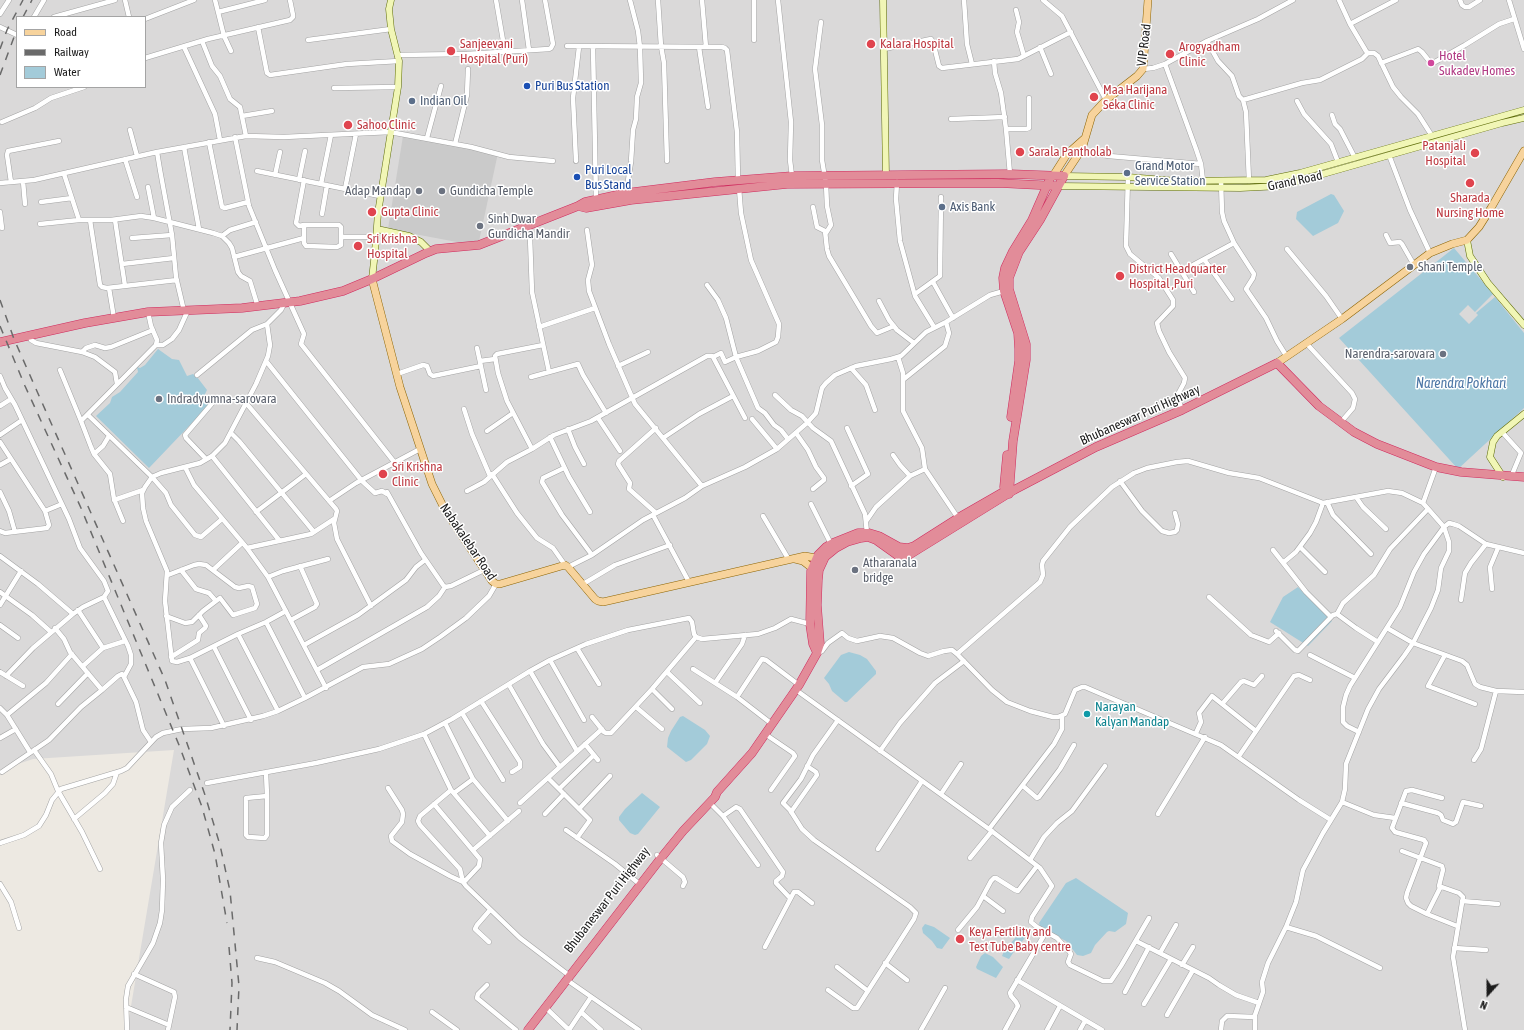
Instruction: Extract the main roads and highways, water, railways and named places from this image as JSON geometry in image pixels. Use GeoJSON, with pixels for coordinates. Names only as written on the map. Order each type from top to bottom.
{"type":"FeatureCollection","features":[{"type":"Feature","properties":{"kind":"highway"},"geometry":{"type":"LineString","coordinates":[[0,342],[148,312],[258,307],[287,304],[343,290],[372,279],[430,251],[445,247],[479,245],[585,202],[626,193],[739,184],[788,184],[886,176],[897,180],[1010,174],[1064,176]]}},
{"type":"Feature","properties":{"kind":"highway"},"geometry":{"type":"LineString","coordinates":[[578,206],[586,208],[792,176],[825,180],[897,180],[1058,186]]}},
{"type":"Feature","properties":{"kind":"highway"},"geometry":{"type":"LineString","coordinates":[[1016,320],[1004,290],[1003,278],[1005,268],[1013,251],[1032,220],[1047,185],[1053,176]]}},
{"type":"Feature","properties":{"kind":"highway"},"geometry":{"type":"LineString","coordinates":[[1008,492],[1006,463],[1019,361],[1018,333],[1009,289],[1009,278],[1019,252],[1040,220],[1064,176]]}},
{"type":"Feature","properties":{"kind":"highway"},"geometry":{"type":"LineString","coordinates":[[1277,363],[1306,394],[1340,422],[1354,432],[1377,444],[1436,467],[1461,472],[1507,477],[1524,477]]}},
{"type":"Feature","properties":{"kind":"highway","name":"Bhubaneswar Puri Highway"},"geometry":{"type":"LineString","coordinates":[[1008,492],[1096,447],[1182,410],[1277,363]]}},
{"type":"Feature","properties":{"kind":"highway"},"geometry":{"type":"LineString","coordinates":[[908,551],[958,518],[1008,492]]}},
{"type":"Feature","properties":{"kind":"highway"},"geometry":{"type":"LineString","coordinates":[[817,653],[810,624],[814,605],[814,580],[812,568],[820,559],[836,548],[861,538],[868,537],[876,540],[897,554],[908,551],[1008,492]]}},
{"type":"Feature","properties":{"kind":"highway"},"geometry":{"type":"LineString","coordinates":[[814,580],[819,570],[820,552],[831,544],[858,533],[867,533],[879,536],[908,551]]}},
{"type":"Feature","properties":{"kind":"highway","name":"Bhubaneswar Puri Highway"},"geometry":{"type":"LineString","coordinates":[[578,962],[637,882],[659,856],[715,797],[717,792],[752,753],[798,687],[817,653],[820,644],[814,605]]}},
{"type":"Feature","properties":{"kind":"highway","name":"Bhubaneswar Puri Highway"},"geometry":{"type":"LineString","coordinates":[[528,1030],[535,1018],[694,811],[712,793],[717,792]]}},
{"type":"Feature","properties":{"kind":"highway","name":"Bhubaneswar Puri Highway"},"geometry":{"type":"LineString","coordinates":[[522,1030],[546,1008],[567,976]]}},
{"type":"Feature","properties":{"kind":"main road"},"geometry":{"type":"LineString","coordinates":[[372,279],[380,196],[398,87],[398,58],[391,30],[389,9],[390,0]]}},
{"type":"Feature","properties":{"kind":"main road"},"geometry":{"type":"LineString","coordinates":[[883,0],[886,176]]}},
{"type":"Feature","properties":{"kind":"main road","name":"VIP Road"},"geometry":{"type":"LineString","coordinates":[[1064,176],[1082,149],[1092,115],[1106,100],[1137,76],[1143,69],[1148,0]]}},
{"type":"Feature","properties":{"kind":"main road","name":"Grand Road"},"geometry":{"type":"LineString","coordinates":[[1064,176],[1128,177],[1203,181],[1249,181],[1279,178],[1524,110]]}},
{"type":"Feature","properties":{"kind":"main road","name":"Grand Road"},"geometry":{"type":"LineString","coordinates":[[1058,186],[1221,188],[1281,186],[1524,118]]}},
{"type":"Feature","properties":{"kind":"main road"},"geometry":{"type":"LineString","coordinates":[[1053,176],[1067,154],[1085,138]]}},
{"type":"Feature","properties":{"kind":"main road"},"geometry":{"type":"LineString","coordinates":[[1277,363],[1342,318],[1430,253],[1467,240],[1492,208],[1524,151]]}},
{"type":"Feature","properties":{"kind":"main road"},"geometry":{"type":"LineString","coordinates":[[377,229],[409,236],[421,242],[430,251]]}},
{"type":"Feature","properties":{"kind":"main road"},"geometry":{"type":"LineString","coordinates":[[1467,240],[1470,256],[1488,283],[1524,326]]}},
{"type":"Feature","properties":{"kind":"main road","name":"Nabakalebar Road"},"geometry":{"type":"LineString","coordinates":[[372,279],[397,374],[432,484],[437,496],[484,570],[496,584],[567,566],[595,599],[601,602],[775,564],[791,559]]}},
{"type":"Feature","properties":{"kind":"main road"},"geometry":{"type":"LineString","coordinates":[[1507,477],[1490,457],[1493,442],[1502,432],[1524,414]]}},
{"type":"Feature","properties":{"kind":"main road"},"geometry":{"type":"LineString","coordinates":[[791,559],[805,556],[820,559]]}},
{"type":"Feature","properties":{"kind":"main road"},"geometry":{"type":"LineString","coordinates":[[791,559],[803,562],[812,568]]}},
{"type":"Feature","properties":{"kind":"water"},"geometry":{"type":"Polygon","coordinates":[[[1331,194],[1334,195],[1344,211],[1338,223],[1313,236],[1296,219],[1297,212],[1331,194]]]}},
{"type":"Feature","properties":{"kind":"water","name":"Narendra Pokhari"},"geometry":{"type":"Polygon","coordinates":[[[1454,248],[1493,294],[1475,312],[1468,305],[1459,314],[1469,324],[1478,315],[1476,313],[1495,297],[1524,333],[1524,408],[1458,469],[1339,338],[1454,248]]]}},
{"type":"Feature","properties":{"kind":"water"},"geometry":{"type":"Polygon","coordinates":[[[158,349],[172,359],[179,360],[187,376],[193,374],[197,377],[207,390],[204,396],[211,403],[149,468],[96,416],[110,403],[112,397],[120,392],[138,372],[137,367],[140,368],[145,365],[158,349]]]}},
{"type":"Feature","properties":{"kind":"water"},"geometry":{"type":"Polygon","coordinates":[[[1298,587],[1332,621],[1308,646],[1270,622],[1283,597],[1298,587]]]}},
{"type":"Feature","properties":{"kind":"water"},"geometry":{"type":"Polygon","coordinates":[[[849,652],[867,659],[876,671],[876,674],[847,702],[845,702],[832,691],[824,678],[841,655],[849,652]]]}},
{"type":"Feature","properties":{"kind":"water"},"geometry":{"type":"Polygon","coordinates":[[[683,716],[705,730],[710,736],[707,744],[691,760],[686,762],[667,747],[668,738],[671,731],[680,717],[683,716]]]}},
{"type":"Feature","properties":{"kind":"water"},"geometry":{"type":"Polygon","coordinates":[[[642,793],[660,807],[638,834],[635,835],[630,833],[619,820],[619,817],[625,809],[642,793]]]}},
{"type":"Feature","properties":{"kind":"water"},"geometry":{"type":"Polygon","coordinates":[[[1076,878],[1128,913],[1126,924],[1115,932],[1107,932],[1095,945],[1091,953],[1083,956],[1077,955],[1066,941],[1041,929],[1039,923],[1066,883],[1076,878]]]}},
{"type":"Feature","properties":{"kind":"water"},"geometry":{"type":"Polygon","coordinates":[[[925,924],[934,927],[950,938],[942,949],[937,948],[923,933],[922,928],[925,924]]]}},
{"type":"Feature","properties":{"kind":"water"},"geometry":{"type":"Polygon","coordinates":[[[1026,928],[1030,930],[1029,933],[1009,959],[1002,956],[1004,951],[1023,929],[1026,928]]]}},
{"type":"Feature","properties":{"kind":"water"},"geometry":{"type":"Polygon","coordinates":[[[985,953],[993,957],[1003,967],[996,978],[977,969],[976,967],[981,956],[985,953]]]}},
{"type":"Feature","properties":{"kind":"railway"},"geometry":{"type":"LineString","coordinates":[[0,49],[7,30],[23,0]]}},
{"type":"Feature","properties":{"kind":"railway"},"geometry":{"type":"LineString","coordinates":[[24,16],[32,0]]}},
{"type":"Feature","properties":{"kind":"railway"},"geometry":{"type":"LineString","coordinates":[[0,75],[16,32]]}},
{"type":"Feature","properties":{"kind":"railway"},"geometry":{"type":"LineString","coordinates":[[0,300],[14,339],[165,680],[205,795],[220,845],[230,891],[239,986],[237,1030]]}},
{"type":"Feature","properties":{"kind":"railway"},"geometry":{"type":"LineString","coordinates":[[0,326],[25,386],[81,508],[179,745],[202,807],[215,854],[227,923]]}},
{"type":"Feature","properties":{"kind":"railway"},"geometry":{"type":"LineString","coordinates":[[229,947],[232,983],[230,1030]]}},
{"type":"Feature","properties":{"kind":"place","name":"Kalara Hospital"},"geometry":{"type":"Point","coordinates":[871,44]}},
{"type":"Feature","properties":{"kind":"place","name":"Sanjeevani Hospital (Puri)"},"geometry":{"type":"Point","coordinates":[451,51]}},
{"type":"Feature","properties":{"kind":"place","name":"Arogyadham Clinic"},"geometry":{"type":"Point","coordinates":[1170,54]}},
{"type":"Feature","properties":{"kind":"place","name":"Hotel Sukadev Homes"},"geometry":{"type":"Point","coordinates":[1431,63]}},
{"type":"Feature","properties":{"kind":"place","name":"Puri Bus Station"},"geometry":{"type":"Point","coordinates":[527,86]}},
{"type":"Feature","properties":{"kind":"place","name":"Maa Harijana Seka Clinic"},"geometry":{"type":"Point","coordinates":[1094,97]}},
{"type":"Feature","properties":{"kind":"place","name":"Indian Oil"},"geometry":{"type":"Point","coordinates":[412,101]}},
{"type":"Feature","properties":{"kind":"place","name":"Sahoo Clinic"},"geometry":{"type":"Point","coordinates":[348,125]}},
{"type":"Feature","properties":{"kind":"place","name":"Sarala Pantholab"},"geometry":{"type":"Point","coordinates":[1020,152]}},
{"type":"Feature","properties":{"kind":"place","name":"Patanjali Hospital"},"geometry":{"type":"Point","coordinates":[1475,153]}},
{"type":"Feature","properties":{"kind":"place","name":"Grand Motor Service Station"},"geometry":{"type":"Point","coordinates":[1127,173]}},
{"type":"Feature","properties":{"kind":"place","name":"Puri Local Bus Stand"},"geometry":{"type":"Point","coordinates":[577,177]}},
{"type":"Feature","properties":{"kind":"place","name":"Sharada Nursing Home"},"geometry":{"type":"Point","coordinates":[1470,183]}},
{"type":"Feature","properties":{"kind":"place","name":"Adap Mandap"},"geometry":{"type":"Point","coordinates":[419,191]}},
{"type":"Feature","properties":{"kind":"place","name":"Gundicha Temple"},"geometry":{"type":"Point","coordinates":[442,191]}},
{"type":"Feature","properties":{"kind":"place","name":"Axis Bank"},"geometry":{"type":"Point","coordinates":[942,207]}},
{"type":"Feature","properties":{"kind":"place","name":"Gupta Clinic"},"geometry":{"type":"Point","coordinates":[372,212]}},
{"type":"Feature","properties":{"kind":"place","name":"Sinh Dwar Gundicha Mandir"},"geometry":{"type":"Point","coordinates":[480,226]}},
{"type":"Feature","properties":{"kind":"place","name":"Sri Krishna Hospital"},"geometry":{"type":"Point","coordinates":[358,246]}},
{"type":"Feature","properties":{"kind":"place","name":"Shani Temple"},"geometry":{"type":"Point","coordinates":[1410,267]}},
{"type":"Feature","properties":{"kind":"place","name":"District Headquarter Hospital ,Puri"},"geometry":{"type":"Point","coordinates":[1120,276]}},
{"type":"Feature","properties":{"kind":"place","name":"Narendra-sarovara"},"geometry":{"type":"Point","coordinates":[1443,354]}},
{"type":"Feature","properties":{"kind":"place","name":"Indradyumna-sarovara"},"geometry":{"type":"Point","coordinates":[159,399]}},
{"type":"Feature","properties":{"kind":"place","name":"Sri Krishna Clinic"},"geometry":{"type":"Point","coordinates":[383,474]}},
{"type":"Feature","properties":{"kind":"place","name":"Atharanala bridge"},"geometry":{"type":"Point","coordinates":[855,570]}},
{"type":"Feature","properties":{"kind":"place","name":"Narayan Kalyan Mandap"},"geometry":{"type":"Point","coordinates":[1087,714]}},
{"type":"Feature","properties":{"kind":"place","name":"Keya Fertility and Test Tube Baby centre"},"geometry":{"type":"Point","coordinates":[960,939]}}]}
